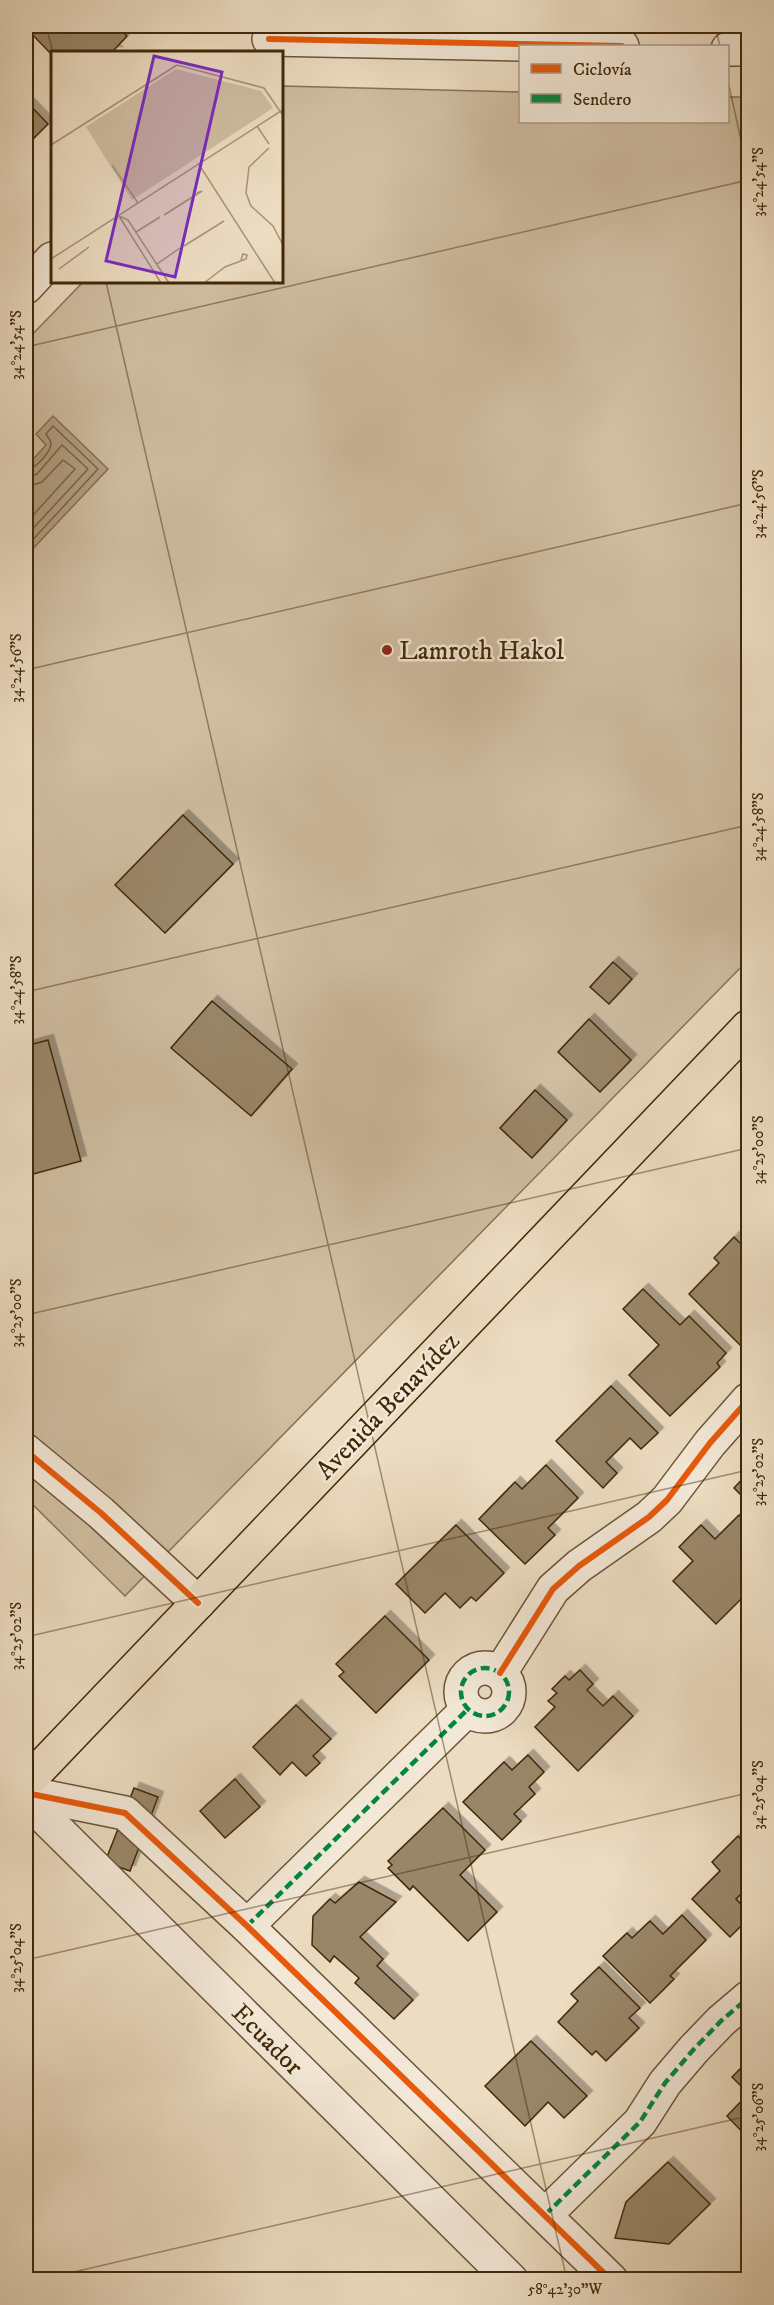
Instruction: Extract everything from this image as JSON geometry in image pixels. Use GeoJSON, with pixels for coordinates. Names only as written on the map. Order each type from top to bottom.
{"type":"FeatureCollection","features":[{"type":"Feature","properties":{"kind":"main road","name":"Avenida Benavídez"},"geometry":{"type":"LineString","coordinates":[[26,1783],[745,1038]]}},
{"type":"Feature","properties":{"kind":"street"},"geometry":{"type":"LineString","coordinates":[[260,39],[570,45]]}},
{"type":"Feature","properties":{"kind":"street"},"geometry":{"type":"LineString","coordinates":[[729,49],[748,49]]}},
{"type":"Feature","properties":{"kind":"street"},"geometry":{"type":"LineString","coordinates":[[26,287],[51,260]]}},
{"type":"Feature","properties":{"kind":"street"},"geometry":{"type":"LineString","coordinates":[[247,1926],[468,1709],[482,1716],[497,1713],[503,1708],[507,1701],[509,1686],[500,1673],[553,1589],[579,1566],[649,1517],[667,1500],[710,1443],[748,1400]]}},
{"type":"Feature","properties":{"kind":"street"},"geometry":{"type":"LineString","coordinates":[[26,1451],[101,1513],[198,1603]]}},
{"type":"Feature","properties":{"kind":"street"},"geometry":{"type":"LineString","coordinates":[[26,1793],[125,1814],[247,1926],[611,2280]]}},
{"type":"Feature","properties":{"kind":"street","name":"Ecuador"},"geometry":{"type":"LineString","coordinates":[[26,1799],[512,2280]]}},
{"type":"Feature","properties":{"kind":"street"},"geometry":{"type":"LineString","coordinates":[[545,2215],[640,2122],[665,2083],[694,2049],[721,2021],[748,1998]]}},
{"type":"Feature","properties":{"kind":"shaded area","name":"Lamroth Hakol"},"geometry":{"type":"Polygon","coordinates":[[[284,86],[519,92],[519,123],[729,123],[729,97],[748,97],[748,960],[125,1596],[26,1498],[26,341],[81,284],[284,284],[284,86]]]}},
{"type":"Feature","properties":{"kind":"water"},"geometry":{"type":"Polygon","coordinates":[[[53,416],[108,469],[26,556],[26,467],[46,445],[36,434],[53,416]]]}},
{"type":"Feature","properties":{"kind":"building"},"geometry":{"type":"Polygon","coordinates":[[[26,26],[117,26],[127,36],[114,50],[116,51],[51,51],[51,54],[26,26]]]}},
{"type":"Feature","properties":{"kind":"building"},"geometry":{"type":"Polygon","coordinates":[[[26,101],[48,124],[26,146],[26,101]]]}},
{"type":"Feature","properties":{"kind":"building"},"geometry":{"type":"Polygon","coordinates":[[[183,815],[233,864],[165,933],[115,885],[183,815]]]}},
{"type":"Feature","properties":{"kind":"building"},"geometry":{"type":"Polygon","coordinates":[[[613,962],[632,979],[609,1004],[590,987],[613,962]]]}},
{"type":"Feature","properties":{"kind":"building"},"geometry":{"type":"Polygon","coordinates":[[[212,1001],[292,1069],[251,1116],[171,1048],[212,1001]]]}},
{"type":"Feature","properties":{"kind":"building"},"geometry":{"type":"Polygon","coordinates":[[[589,1019],[631,1060],[600,1092],[558,1052],[589,1019]]]}},
{"type":"Feature","properties":{"kind":"building"},"geometry":{"type":"Polygon","coordinates":[[[48,1040],[81,1161],[26,1176],[26,1046],[48,1040]]]}},
{"type":"Feature","properties":{"kind":"building"},"geometry":{"type":"Polygon","coordinates":[[[535,1090],[567,1120],[532,1158],[500,1128],[535,1090]]]}},
{"type":"Feature","properties":{"kind":"building"},"geometry":{"type":"Polygon","coordinates":[[[734,1237],[748,1251],[748,1341],[742,1347],[689,1294],[719,1263],[714,1258],[734,1237]]]}},
{"type":"Feature","properties":{"kind":"building"},"geometry":{"type":"Polygon","coordinates":[[[643,1289],[680,1325],[689,1316],[726,1353],[717,1363],[720,1367],[670,1416],[629,1375],[659,1345],[623,1309],[643,1289]]]}},
{"type":"Feature","properties":{"kind":"building"},"geometry":{"type":"Polygon","coordinates":[[[611,1386],[658,1433],[641,1449],[630,1438],[606,1462],[617,1473],[603,1488],[556,1441],[611,1386]]]}},
{"type":"Feature","properties":{"kind":"building"},"geometry":{"type":"Polygon","coordinates":[[[546,1465],[578,1498],[548,1528],[555,1535],[525,1564],[479,1519],[515,1482],[522,1489],[546,1465]]]}},
{"type":"Feature","properties":{"kind":"building"},"geometry":{"type":"Polygon","coordinates":[[[748,1473],[748,1502],[734,1488],[748,1473]]]}},
{"type":"Feature","properties":{"kind":"building"},"geometry":{"type":"Polygon","coordinates":[[[739,1515],[748,1525],[748,1592],[716,1624],[673,1581],[693,1561],[679,1547],[701,1525],[715,1539],[739,1515]]]}},
{"type":"Feature","properties":{"kind":"building"},"geometry":{"type":"Polygon","coordinates":[[[456,1525],[504,1573],[476,1601],[471,1597],[460,1608],[445,1593],[425,1613],[396,1584],[456,1525]]]}},
{"type":"Feature","properties":{"kind":"building"},"geometry":{"type":"Polygon","coordinates":[[[385,1616],[429,1660],[376,1713],[339,1676],[344,1672],[336,1664],[385,1616]]]}},
{"type":"Feature","properties":{"kind":"building"},"geometry":{"type":"Polygon","coordinates":[[[580,1670],[593,1684],[587,1690],[603,1706],[613,1696],[633,1716],[578,1771],[535,1727],[555,1707],[548,1701],[557,1693],[552,1689],[565,1676],[569,1680],[580,1670]]]}},
{"type":"Feature","properties":{"kind":"building"},"geometry":{"type":"Polygon","coordinates":[[[296,1705],[331,1739],[313,1756],[320,1763],[306,1776],[292,1762],[280,1775],[253,1747],[296,1705]]]}},
{"type":"Feature","properties":{"kind":"building"},"geometry":{"type":"Polygon","coordinates":[[[528,1755],[544,1772],[529,1787],[535,1794],[514,1814],[521,1821],[502,1840],[463,1802],[504,1762],[512,1770],[528,1755]]]}},
{"type":"Feature","properties":{"kind":"building"},"geometry":{"type":"Polygon","coordinates":[[[235,1779],[260,1807],[225,1838],[200,1811],[235,1779]]]}},
{"type":"Feature","properties":{"kind":"building"},"geometry":{"type":"Polygon","coordinates":[[[134,1788],[158,1797],[130,1871],[105,1862],[134,1788]]]}},
{"type":"Feature","properties":{"kind":"building"},"geometry":{"type":"Polygon","coordinates":[[[443,1808],[485,1850],[460,1875],[497,1912],[468,1941],[413,1886],[410,1890],[388,1868],[392,1865],[388,1861],[443,1808]]]}},
{"type":"Feature","properties":{"kind":"building"},"geometry":{"type":"Polygon","coordinates":[[[738,1836],[748,1847],[748,1887],[736,1899],[748,1912],[748,1919],[730,1937],[692,1899],[720,1871],[712,1862],[738,1836]]]}},
{"type":"Feature","properties":{"kind":"building"},"geometry":{"type":"Polygon","coordinates":[[[359,1882],[396,1902],[360,1937],[383,1959],[377,1966],[413,2000],[394,2019],[355,1983],[359,1978],[334,1956],[330,1962],[312,1945],[313,1916],[330,1899],[335,1903],[359,1882]]]}},
{"type":"Feature","properties":{"kind":"building"},"geometry":{"type":"Polygon","coordinates":[[[682,1915],[706,1940],[670,1976],[674,1979],[650,2003],[603,1956],[627,1933],[632,1938],[650,1921],[663,1934],[682,1915]]]}},
{"type":"Feature","properties":{"kind":"building"},"geometry":{"type":"Polygon","coordinates":[[[599,1967],[640,2008],[629,2018],[639,2028],[606,2061],[596,2051],[592,2055],[558,2022],[578,2001],[571,1994],[599,1967]]]}},
{"type":"Feature","properties":{"kind":"building"},"geometry":{"type":"Polygon","coordinates":[[[531,2041],[587,2096],[564,2118],[548,2102],[525,2126],[485,2086],[531,2041]]]}},
{"type":"Feature","properties":{"kind":"building"},"geometry":{"type":"Polygon","coordinates":[[[748,2061],[748,2093],[732,2077],[748,2061]]]}},
{"type":"Feature","properties":{"kind":"building"},"geometry":{"type":"Polygon","coordinates":[[[748,2094],[748,2138],[727,2116],[748,2094]]]}},
{"type":"Feature","properties":{"kind":"building"},"geometry":{"type":"Polygon","coordinates":[[[668,2162],[710,2204],[669,2244],[615,2238],[626,2202],[668,2162]]]}},
{"type":"Feature","properties":{"kind":"marked path"},"geometry":{"type":"LineString","coordinates":[[480,1668],[490,1668],[502,1675],[509,1687],[509,1692],[509,1697],[502,1709],[490,1716],[480,1716],[465,1705],[461,1697],[461,1687],[472,1672],[480,1668]]}},
{"type":"Feature","properties":{"kind":"marked path"},"geometry":{"type":"LineString","coordinates":[[247,1926],[468,1709]]}},
{"type":"Feature","properties":{"kind":"marked path"},"geometry":{"type":"LineString","coordinates":[[545,2215],[640,2122],[665,2083],[694,2049],[721,2021],[748,1998]]}},
{"type":"Feature","properties":{"kind":"cycle path"},"geometry":{"type":"LineString","coordinates":[[269,39],[572,45]]}},
{"type":"Feature","properties":{"kind":"cycle path"},"geometry":{"type":"LineString","coordinates":[[500,1673],[553,1589],[579,1566],[649,1517],[667,1500],[710,1443],[748,1400]]}},
{"type":"Feature","properties":{"kind":"cycle path"},"geometry":{"type":"LineString","coordinates":[[26,1451],[101,1513],[198,1603]]}},
{"type":"Feature","properties":{"kind":"cycle path"},"geometry":{"type":"LineString","coordinates":[[26,1793],[125,1813],[247,1926],[611,2280]]}},
{"type":"Feature","properties":{"kind":"place","name":"Lamroth Hakol"},"geometry":{"type":"Point","coordinates":[387,650]}}]}
